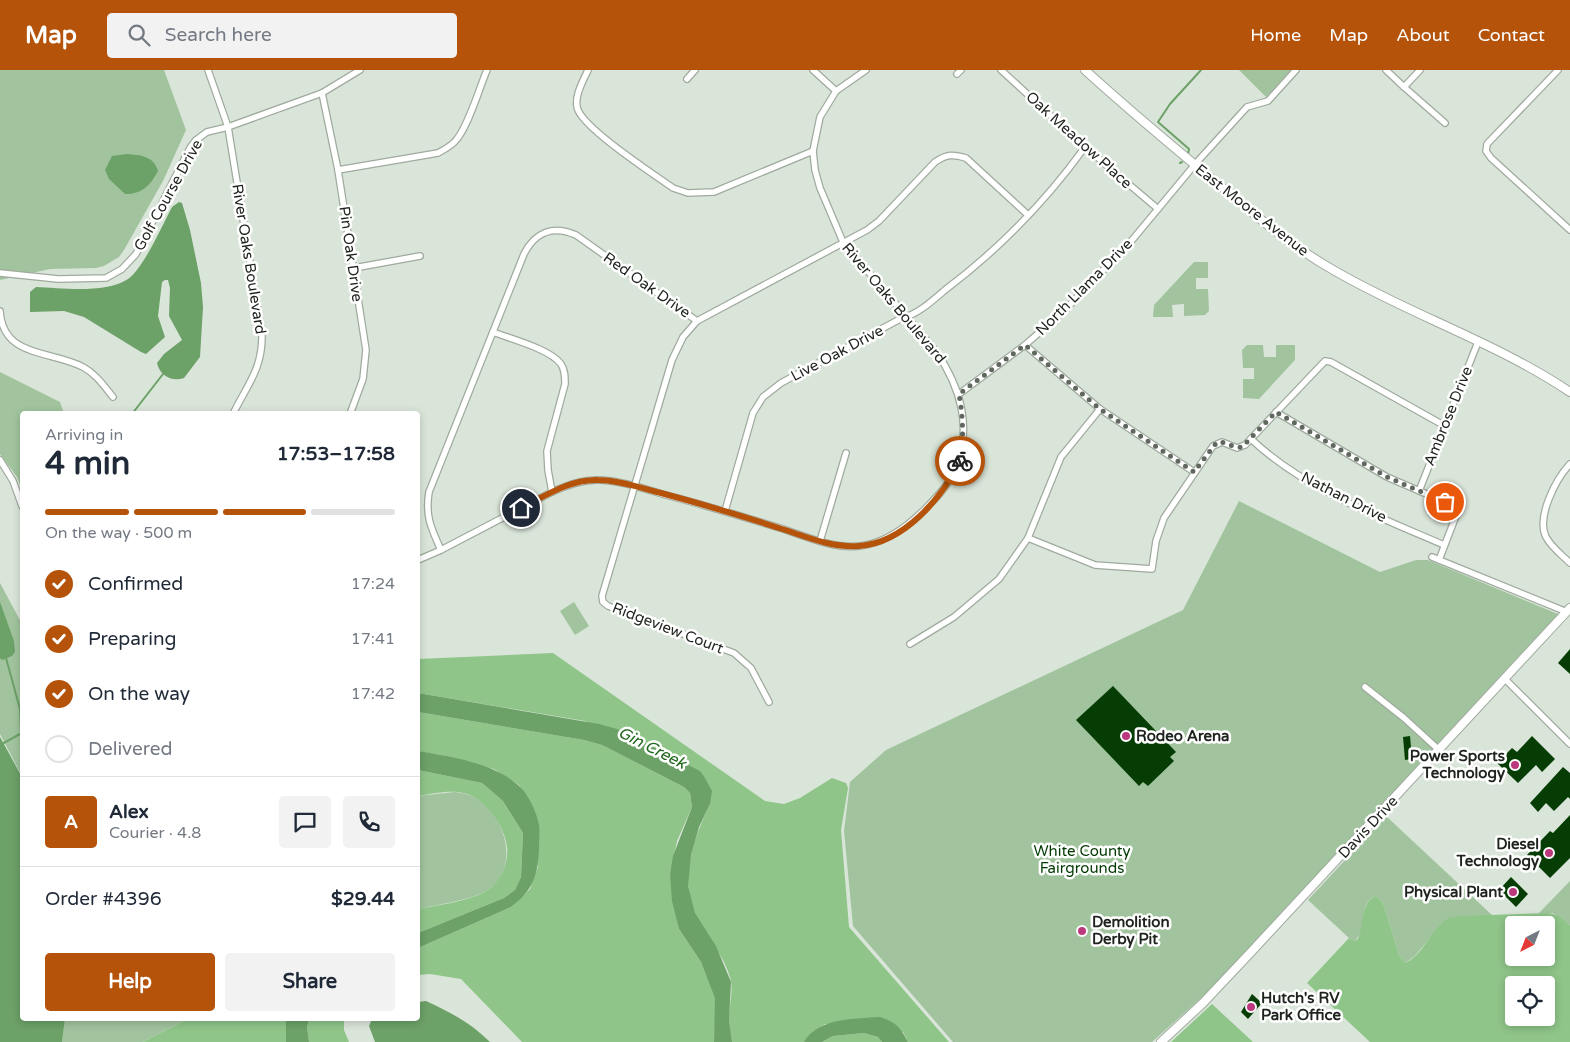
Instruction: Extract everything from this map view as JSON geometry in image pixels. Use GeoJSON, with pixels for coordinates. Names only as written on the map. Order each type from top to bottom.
{"type":"FeatureCollection","features":[{"type":"Feature","properties":{"kind":"street","name":"River Oaks Boulevard"},"geometry":{"type":"LineString","coordinates":[[208,70],[228,127],[262,336],[262,348],[257,370],[235,411]]}},
{"type":"Feature","properties":{"kind":"street","name":"Golf Course Drive"},"geometry":{"type":"LineString","coordinates":[[0,273],[58,279],[106,278],[122,269],[136,254],[196,140],[207,132],[228,127],[322,93],[360,70]]}},
{"type":"Feature","properties":{"kind":"street"},"geometry":{"type":"LineString","coordinates":[[338,170],[438,153],[450,146],[458,139],[487,70]]}},
{"type":"Feature","properties":{"kind":"street"},"geometry":{"type":"LineString","coordinates":[[588,70],[578,93],[578,109],[592,128],[673,188],[688,193],[714,192],[813,151]]}},
{"type":"Feature","properties":{"kind":"street"},"geometry":{"type":"LineString","coordinates":[[687,79],[695,70]]}},
{"type":"Feature","properties":{"kind":"street"},"geometry":{"type":"LineString","coordinates":[[813,70],[836,91]]}},
{"type":"Feature","properties":{"kind":"street","name":"River Oaks Boulevard"},"geometry":{"type":"LineString","coordinates":[[420,559],[552,492],[569,484],[584,481],[600,480],[633,486],[726,511],[820,541],[842,546],[861,546],[899,532],[935,499],[951,478],[960,461],[964,441],[964,418],[959,394],[948,369],[935,350],[842,242],[820,188],[815,170],[813,151],[820,117],[836,91],[866,70]]}},
{"type":"Feature","properties":{"kind":"street","name":"Oak Meadow Place"},"geometry":{"type":"LineString","coordinates":[[1001,70],[1085,147],[1158,209]]}},
{"type":"Feature","properties":{"kind":"street","name":"East Moore Avenue"},"geometry":{"type":"LineString","coordinates":[[1085,70],[1278,234],[1331,269],[1478,342],[1544,376],[1570,392]]}},
{"type":"Feature","properties":{"kind":"street","name":"North Llama Drive"},"geometry":{"type":"LineString","coordinates":[[959,394],[1025,345],[1065,310],[1133,239],[1246,107],[1268,101],[1296,70]]}},
{"type":"Feature","properties":{"kind":"street"},"geometry":{"type":"LineString","coordinates":[[1386,70],[1445,123]]}},
{"type":"Feature","properties":{"kind":"street"},"geometry":{"type":"LineString","coordinates":[[1404,87],[1420,70]]}},
{"type":"Feature","properties":{"kind":"street"},"geometry":{"type":"LineString","coordinates":[[1558,70],[1487,144],[1486,151],[1491,158],[1570,230]]}},
{"type":"Feature","properties":{"kind":"street","name":"Pin Oak Drive"},"geometry":{"type":"LineString","coordinates":[[322,93],[338,170],[366,350],[363,379],[351,411]]}},
{"type":"Feature","properties":{"kind":"street","name":"Live Oak Drive"},"geometry":{"type":"LineString","coordinates":[[726,511],[753,413],[763,398],[781,383],[921,309],[990,254],[1067,172],[1085,147]]}},
{"type":"Feature","properties":{"kind":"street","name":"Red Oak Drive"},"geometry":{"type":"LineString","coordinates":[[441,550],[430,526],[426,509],[429,492],[527,248],[537,236],[551,230],[560,230],[576,235],[697,320],[867,230],[879,221],[935,162],[945,155],[954,154],[966,158],[1028,215]]}},
{"type":"Feature","properties":{"kind":"street"},"geometry":{"type":"LineString","coordinates":[[354,268],[420,256]]}},
{"type":"Feature","properties":{"kind":"street"},"geometry":{"type":"LineString","coordinates":[[0,311],[4,331],[11,341],[85,368],[114,397]]}},
{"type":"Feature","properties":{"kind":"street"},"geometry":{"type":"LineString","coordinates":[[633,486],[672,360],[683,337],[697,320]]}},
{"type":"Feature","properties":{"kind":"street"},"geometry":{"type":"LineString","coordinates":[[493,332],[553,357],[561,364],[565,374],[547,451],[552,492]]}},
{"type":"Feature","properties":{"kind":"street","name":"Ambrose Drive"},"geometry":{"type":"LineString","coordinates":[[1419,491],[1478,342]]}},
{"type":"Feature","properties":{"kind":"street"},"geometry":{"type":"LineString","coordinates":[[1025,345],[1100,409],[1194,472]]}},
{"type":"Feature","properties":{"kind":"street"},"geometry":{"type":"LineString","coordinates":[[1028,538],[1095,565],[1152,569],[1158,530],[1164,518],[1194,472],[1217,442],[1237,448],[1245,445],[1325,361],[1331,362],[1445,426]]}},
{"type":"Feature","properties":{"kind":"street"},"geometry":{"type":"LineString","coordinates":[[910,644],[954,617],[991,587],[1005,571],[1028,538],[1061,457],[1100,409]]}},
{"type":"Feature","properties":{"kind":"street"},"geometry":{"type":"LineString","coordinates":[[1276,412],[1387,477],[1459,508],[1439,560]]}},
{"type":"Feature","properties":{"kind":"street","name":"Nathan Drive"},"geometry":{"type":"LineString","coordinates":[[1251,439],[1272,459],[1354,506],[1444,545]]}},
{"type":"Feature","properties":{"kind":"street"},"geometry":{"type":"LineString","coordinates":[[820,541],[846,453]]}},
{"type":"Feature","properties":{"kind":"street"},"geometry":{"type":"LineString","coordinates":[[0,460],[13,480],[20,500]]}},
{"type":"Feature","properties":{"kind":"street"},"geometry":{"type":"LineString","coordinates":[[1570,464],[1556,484],[1543,520],[1546,538],[1570,563]]}},
{"type":"Feature","properties":{"kind":"street","name":"Ridgeview Court"},"geometry":{"type":"LineString","coordinates":[[633,486],[602,596],[603,602],[608,606],[734,653],[744,659],[751,668],[769,702]]}},
{"type":"Feature","properties":{"kind":"street"},"geometry":{"type":"LineString","coordinates":[[1432,557],[1568,610]]}},
{"type":"Feature","properties":{"kind":"street","name":"Davis Drive"},"geometry":{"type":"LineString","coordinates":[[1161,1042],[1203,1003],[1568,610]]}},
{"type":"Feature","properties":{"kind":"street"},"geometry":{"type":"LineString","coordinates":[[1505,679],[1570,744]]}},
{"type":"Feature","properties":{"kind":"street"},"geometry":{"type":"LineString","coordinates":[[1365,687],[1440,750]]}},
{"type":"Feature","properties":{"kind":"green space"},"geometry":{"type":"Polygon","coordinates":[[[0,70],[164,70],[186,130],[163,181],[124,250],[119,257],[104,266],[96,268],[50,269],[0,280],[0,70]]]}},
{"type":"Feature","properties":{"kind":"green space"},"geometry":{"type":"Polygon","coordinates":[[[1239,70],[1292,70],[1266,97],[1239,70]]]}},
{"type":"Feature","properties":{"kind":"green space"},"geometry":{"type":"Polygon","coordinates":[[[1194,262],[1208,262],[1208,278],[1196,278],[1196,289],[1208,289],[1209,311],[1205,315],[1184,316],[1184,304],[1172,305],[1173,317],[1153,317],[1154,305],[1194,262]]]}},
{"type":"Feature","properties":{"kind":"green space"},"geometry":{"type":"Polygon","coordinates":[[[1247,345],[1263,345],[1264,357],[1276,357],[1276,345],[1295,345],[1295,360],[1259,399],[1243,398],[1243,379],[1254,379],[1254,368],[1243,368],[1242,350],[1247,345]]]}},
{"type":"Feature","properties":{"kind":"green space"},"geometry":{"type":"Polygon","coordinates":[[[0,372],[60,402],[63,411],[20,411],[20,485],[17,477],[0,454],[0,372]]]}},
{"type":"Feature","properties":{"kind":"green space","name":"White County Fairgrounds"},"geometry":{"type":"Polygon","coordinates":[[[1239,501],[1380,572],[1416,560],[1428,560],[1558,614],[1212,988],[1152,1042],[953,1042],[853,926],[844,831],[850,782],[886,750],[1183,610],[1239,501]]]}},
{"type":"Feature","properties":{"kind":"green space"},"geometry":{"type":"Polygon","coordinates":[[[0,583],[20,620],[20,772],[0,734],[0,583]]]}},
{"type":"Feature","properties":{"kind":"green space"},"geometry":{"type":"Polygon","coordinates":[[[574,602],[589,626],[575,635],[560,611],[574,602]]]}},
{"type":"Feature","properties":{"kind":"green space"},"geometry":{"type":"Polygon","coordinates":[[[455,792],[468,795],[480,801],[497,820],[503,832],[506,857],[504,870],[498,881],[488,890],[464,899],[420,909],[420,796],[455,792]]]}},
{"type":"Feature","properties":{"kind":"green space"},"geometry":{"type":"Polygon","coordinates":[[[1386,816],[1493,916],[1461,916],[1438,928],[1414,957],[1405,963],[1399,955],[1384,906],[1380,899],[1375,896],[1366,905],[1361,930],[1355,941],[1349,938],[1308,900],[1386,816]]]}},
{"type":"Feature","properties":{"kind":"green space"},"geometry":{"type":"Polygon","coordinates":[[[1570,881],[1570,925],[1553,913],[1539,913],[1570,881]]]}},
{"type":"Feature","properties":{"kind":"green space"},"geometry":{"type":"Polygon","coordinates":[[[65,1021],[184,1021],[143,1042],[62,1042],[65,1021]]]}},
{"type":"Feature","properties":{"kind":"shaded area"},"geometry":{"type":"Polygon","coordinates":[[[553,653],[765,801],[784,804],[800,798],[832,778],[846,783],[848,788],[841,830],[849,927],[949,1042],[908,1042],[903,1032],[825,1024],[814,1031],[804,1042],[732,1042],[729,1019],[731,981],[720,954],[695,914],[688,886],[690,857],[710,804],[585,721],[420,693],[420,659],[553,653]]]}},
{"type":"Feature","properties":{"kind":"shaded area"},"geometry":{"type":"Polygon","coordinates":[[[420,712],[584,740],[602,745],[684,787],[690,793],[692,807],[677,841],[670,874],[679,929],[701,962],[716,998],[714,1042],[522,1042],[461,979],[430,974],[420,975],[420,947],[511,907],[530,889],[538,867],[530,803],[519,785],[494,769],[446,756],[420,751],[420,712]]]}},
{"type":"Feature","properties":{"kind":"shaded area"},"geometry":{"type":"Polygon","coordinates":[[[420,770],[482,783],[503,801],[523,833],[521,877],[515,890],[504,898],[420,932],[420,909],[464,900],[481,894],[497,882],[507,859],[507,847],[503,831],[487,808],[474,797],[467,794],[442,792],[420,796],[420,770]]]}},
{"type":"Feature","properties":{"kind":"shaded area"},"geometry":{"type":"Polygon","coordinates":[[[1375,896],[1380,899],[1384,906],[1399,955],[1405,963],[1417,955],[1437,928],[1449,918],[1546,913],[1556,915],[1562,919],[1570,925],[1570,1042],[1370,1042],[1307,983],[1349,938],[1355,941],[1358,939],[1367,904],[1375,896]]]}},
{"type":"Feature","properties":{"kind":"shaded area"},"geometry":{"type":"Polygon","coordinates":[[[1212,1004],[1253,1042],[1171,1042],[1212,1004]]]}},
{"type":"Feature","properties":{"kind":"shaded area"},"geometry":{"type":"Polygon","coordinates":[[[184,1021],[286,1021],[286,1042],[143,1042],[184,1021]]]}},
{"type":"Feature","properties":{"kind":"shaded area"},"geometry":{"type":"Polygon","coordinates":[[[308,1021],[344,1021],[344,1030],[349,1042],[309,1042],[307,1027],[308,1021]]]}},
{"type":"Feature","properties":{"kind":"shaded area"},"geometry":{"type":"Polygon","coordinates":[[[864,1033],[878,1037],[882,1042],[822,1042],[833,1036],[864,1033]]]}},
{"type":"Feature","properties":{"kind":"water"},"geometry":{"type":"Polygon","coordinates":[[[127,154],[150,159],[158,171],[145,188],[131,194],[125,194],[109,179],[105,170],[112,156],[127,154]]]}},
{"type":"Feature","properties":{"kind":"water"},"geometry":{"type":"Polygon","coordinates":[[[179,202],[182,203],[190,230],[201,283],[203,307],[200,357],[184,378],[175,379],[167,377],[157,363],[164,354],[182,340],[169,316],[170,288],[168,280],[162,282],[158,316],[165,337],[146,354],[84,317],[64,311],[30,312],[30,292],[36,287],[83,289],[108,287],[128,279],[140,266],[172,207],[179,202]]]}},
{"type":"Feature","properties":{"kind":"water"},"geometry":{"type":"Polygon","coordinates":[[[0,602],[14,641],[15,652],[12,656],[2,660],[0,658],[0,602]]]}},
{"type":"Feature","properties":{"kind":"water","name":"Gin Creek"},"geometry":{"type":"Polygon","coordinates":[[[420,693],[599,724],[617,729],[700,771],[712,791],[710,804],[699,827],[691,855],[688,886],[695,913],[716,946],[731,982],[729,1021],[732,1042],[714,1042],[715,998],[701,962],[679,929],[672,901],[670,874],[673,856],[692,807],[690,793],[684,787],[602,745],[584,740],[420,712],[420,693]]]}},
{"type":"Feature","properties":{"kind":"water"},"geometry":{"type":"Polygon","coordinates":[[[0,737],[20,773],[20,1021],[65,1021],[62,1042],[0,1042],[0,737]]]}},
{"type":"Feature","properties":{"kind":"water"},"geometry":{"type":"Polygon","coordinates":[[[420,751],[443,755],[484,766],[508,777],[522,789],[529,798],[539,825],[538,858],[533,882],[525,895],[511,907],[420,947],[420,932],[504,898],[515,890],[521,877],[523,833],[503,801],[482,783],[420,770],[420,751]]]}},
{"type":"Feature","properties":{"kind":"water"},"geometry":{"type":"Polygon","coordinates":[[[426,1001],[443,1009],[475,1029],[490,1042],[375,1042],[369,1026],[371,1021],[420,1021],[420,1002],[426,1001]]]}},
{"type":"Feature","properties":{"kind":"water"},"geometry":{"type":"Polygon","coordinates":[[[880,1017],[897,1026],[908,1042],[882,1042],[878,1037],[864,1033],[833,1036],[822,1042],[804,1042],[819,1028],[828,1024],[849,1019],[880,1017]]]}},
{"type":"Feature","properties":{"kind":"water"},"geometry":{"type":"Polygon","coordinates":[[[286,1021],[308,1021],[307,1027],[309,1042],[286,1042],[286,1021]]]}},
{"type":"Feature","properties":{"kind":"building"},"geometry":{"type":"Polygon","coordinates":[[[1570,649],[1570,674],[1558,663],[1570,649]]]}},
{"type":"Feature","properties":{"kind":"building","name":"Rodeo Arena"},"geometry":{"type":"Polygon","coordinates":[[[1113,686],[1176,752],[1170,757],[1174,761],[1148,786],[1143,782],[1139,786],[1076,720],[1113,686]]]}},
{"type":"Feature","properties":{"kind":"building"},"geometry":{"type":"Polygon","coordinates":[[[1410,736],[1412,759],[1405,760],[1403,737],[1410,736]]]}},
{"type":"Feature","properties":{"kind":"building"},"geometry":{"type":"Polygon","coordinates":[[[1532,736],[1555,759],[1542,772],[1536,765],[1518,783],[1497,763],[1512,748],[1517,752],[1532,736]]]}},
{"type":"Feature","properties":{"kind":"building"},"geometry":{"type":"Polygon","coordinates":[[[1563,767],[1570,773],[1570,799],[1568,797],[1554,811],[1546,803],[1538,812],[1530,803],[1563,767]]]}},
{"type":"Feature","properties":{"kind":"building","name":"Diesel Technology"},"geometry":{"type":"Polygon","coordinates":[[[1570,815],[1570,858],[1550,878],[1527,855],[1550,831],[1553,833],[1570,815]]]}},
{"type":"Feature","properties":{"kind":"building","name":"Physical Plant"},"geometry":{"type":"Polygon","coordinates":[[[1511,877],[1528,894],[1516,907],[1499,890],[1511,877]]]}},
{"type":"Feature","properties":{"kind":"building","name":"Hutch's RV Park Office"},"geometry":{"type":"Polygon","coordinates":[[[1252,994],[1262,1003],[1248,1019],[1241,1012],[1252,994]]]}},
{"type":"Feature","properties":{"kind":"waterway"},"geometry":{"type":"LineString","coordinates":[[1188,154],[1189,149],[1158,122],[1170,104],[1201,70]]}},
{"type":"Feature","properties":{"kind":"waterway"},"geometry":{"type":"LineString","coordinates":[[134,411],[163,374]]}},
{"type":"Feature","properties":{"kind":"waterway"},"geometry":{"type":"LineString","coordinates":[[6,658],[20,709]]}},
{"type":"Feature","properties":{"kind":"waterway"},"geometry":{"type":"LineString","coordinates":[[0,745],[20,734]]}},
{"type":"Feature","properties":{"kind":"way so far"},"geometry":{"type":"LineString","coordinates":[[960,461],[964,441],[964,418],[959,394],[1025,345],[1100,409],[1194,472],[1217,442],[1237,448],[1242,447],[1276,412],[1387,477],[1445,502]]}},
{"type":"Feature","properties":{"kind":"place","name":"Rodeo Arena"},"geometry":{"type":"Point","coordinates":[1126,736]}},
{"type":"Feature","properties":{"kind":"place","name":"Power Sports Technology"},"geometry":{"type":"Point","coordinates":[1515,765]}},
{"type":"Feature","properties":{"kind":"place","name":"Diesel Technology"},"geometry":{"type":"Point","coordinates":[1549,853]}},
{"type":"Feature","properties":{"kind":"place","name":"Physical Plant"},"geometry":{"type":"Point","coordinates":[1513,892]}},
{"type":"Feature","properties":{"kind":"place","name":"Demolition Derby Pit"},"geometry":{"type":"Point","coordinates":[1082,931]}},
{"type":"Feature","properties":{"kind":"place","name":"Hutch's RV Park Office"},"geometry":{"type":"Point","coordinates":[1251,1007]}},
{"type":"Feature","properties":{"kind":"route"},"geometry":{"type":"LineString","coordinates":[[521,508],[569,484],[600,480],[633,486],[726,511],[820,541],[842,546],[861,546],[884,539],[899,532],[909,524],[935,499],[951,478],[960,461]]}}]}
